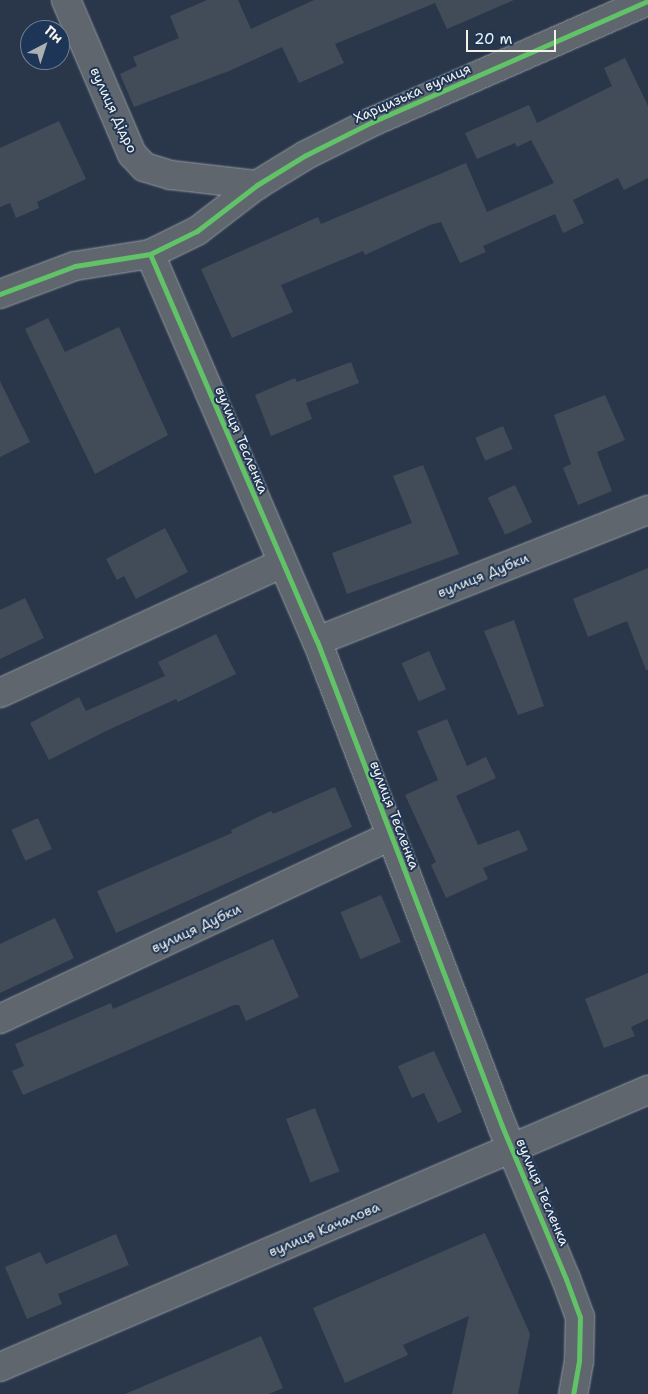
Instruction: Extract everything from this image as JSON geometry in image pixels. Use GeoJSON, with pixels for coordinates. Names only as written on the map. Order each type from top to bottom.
{"type":"FeatureCollection","features":[{"type":"Feature","properties":{"kind":"street","name":"вулиця Дідро"},"geometry":{"type":"LineString","coordinates":[[66,0],[132,154],[144,167],[170,175],[257,185]]}},
{"type":"Feature","properties":{"kind":"street","name":"Харцизька вулиця"},"geometry":{"type":"LineString","coordinates":[[0,294],[75,266],[150,254],[197,231],[257,185],[372,122],[648,0]]}},
{"type":"Feature","properties":{"kind":"street","name":"вулиця Тесленка"},"geometry":{"type":"LineString","coordinates":[[150,254],[317,641],[502,1126],[513,1148],[580,1317],[579,1361],[573,1394]]}},
{"type":"Feature","properties":{"kind":"street","name":"вулиця Дубки"},"geometry":{"type":"LineString","coordinates":[[317,641],[648,510]]}},
{"type":"Feature","properties":{"kind":"street"},"geometry":{"type":"LineString","coordinates":[[0,693],[282,563]]}},
{"type":"Feature","properties":{"kind":"street","name":"вулиця Дубки"},"geometry":{"type":"LineString","coordinates":[[0,1019],[391,836]]}},
{"type":"Feature","properties":{"kind":"street","name":"вулиця Качалова"},"geometry":{"type":"LineString","coordinates":[[0,1367],[648,1090]]}},
{"type":"Feature","properties":{"kind":"building"},"geometry":{"type":"Polygon","coordinates":[[[207,0],[238,0],[251,29],[314,0],[514,0],[447,29],[435,3],[335,44],[344,63],[299,83],[282,47],[229,71],[134,107],[120,74],[137,66],[133,57],[179,38],[170,16],[207,0]]]}},
{"type":"Feature","properties":{"kind":"building"},"geometry":{"type":"Polygon","coordinates":[[[625,58],[648,106],[648,178],[624,190],[618,178],[573,200],[584,223],[563,233],[555,214],[483,246],[486,252],[460,263],[441,222],[430,225],[365,255],[363,251],[281,285],[293,312],[232,338],[201,269],[318,217],[321,224],[466,163],[487,212],[554,183],[531,140],[517,147],[515,143],[477,159],[465,133],[529,105],[537,123],[612,86],[604,68],[625,58]]]}},
{"type":"Feature","properties":{"kind":"building"},"geometry":{"type":"Polygon","coordinates":[[[59,121],[86,179],[37,202],[39,208],[16,218],[10,203],[0,207],[0,148],[59,121]]]}},
{"type":"Feature","properties":{"kind":"building"},"geometry":{"type":"Polygon","coordinates":[[[48,318],[65,352],[119,327],[168,435],[95,474],[25,329],[48,318]]]}},
{"type":"Feature","properties":{"kind":"building"},"geometry":{"type":"Polygon","coordinates":[[[351,362],[359,383],[306,403],[312,419],[271,436],[255,395],[295,378],[297,382],[351,362]]]}},
{"type":"Feature","properties":{"kind":"building"},"geometry":{"type":"Polygon","coordinates":[[[0,381],[30,442],[0,457],[0,381]]]}},
{"type":"Feature","properties":{"kind":"building"},"geometry":{"type":"Polygon","coordinates":[[[605,395],[625,440],[597,452],[612,491],[578,505],[563,468],[571,464],[554,415],[605,395]]]}},
{"type":"Feature","properties":{"kind":"building"},"geometry":{"type":"Polygon","coordinates":[[[503,426],[513,449],[485,461],[475,438],[503,426]]]}},
{"type":"Feature","properties":{"kind":"building"},"geometry":{"type":"Polygon","coordinates":[[[423,465],[459,554],[347,594],[332,553],[412,523],[393,476],[423,465]]]}},
{"type":"Feature","properties":{"kind":"building"},"geometry":{"type":"Polygon","coordinates":[[[515,485],[532,522],[505,535],[488,498],[515,485]]]}},
{"type":"Feature","properties":{"kind":"building"},"geometry":{"type":"Polygon","coordinates":[[[165,528],[188,572],[136,599],[124,576],[117,580],[106,559],[165,528]]]}},
{"type":"Feature","properties":{"kind":"building"},"geometry":{"type":"Polygon","coordinates":[[[648,568],[648,670],[646,670],[627,621],[588,637],[573,599],[648,568]]]}},
{"type":"Feature","properties":{"kind":"building"},"geometry":{"type":"Polygon","coordinates":[[[25,598],[44,638],[0,659],[0,610],[25,598]]]}},
{"type":"Feature","properties":{"kind":"building"},"geometry":{"type":"Polygon","coordinates":[[[514,620],[544,706],[518,715],[484,631],[514,620]]]}},
{"type":"Feature","properties":{"kind":"building"},"geometry":{"type":"Polygon","coordinates":[[[216,634],[236,674],[178,702],[176,699],[106,731],[49,760],[30,723],[79,697],[86,711],[165,676],[158,662],[216,634]]]}},
{"type":"Feature","properties":{"kind":"building"},"geometry":{"type":"Polygon","coordinates":[[[429,651],[446,689],[419,702],[402,663],[429,651]]]}},
{"type":"Feature","properties":{"kind":"building"},"geometry":{"type":"Polygon","coordinates":[[[447,719],[467,766],[486,757],[496,778],[456,796],[478,845],[519,830],[528,850],[483,868],[488,879],[446,898],[431,865],[436,862],[405,795],[438,780],[417,731],[447,719]]]}},
{"type":"Feature","properties":{"kind":"building"},"geometry":{"type":"Polygon","coordinates":[[[335,787],[352,827],[116,933],[97,891],[232,833],[231,830],[271,811],[273,814],[335,787]]]}},
{"type":"Feature","properties":{"kind":"building"},"geometry":{"type":"Polygon","coordinates":[[[38,818],[52,849],[25,861],[12,830],[38,818]]]}},
{"type":"Feature","properties":{"kind":"building"},"geometry":{"type":"Polygon","coordinates":[[[381,895],[401,942],[360,959],[340,912],[381,895]]]}},
{"type":"Feature","properties":{"kind":"building"},"geometry":{"type":"Polygon","coordinates":[[[55,918],[74,958],[0,993],[0,944],[55,918]]]}},
{"type":"Feature","properties":{"kind":"building"},"geometry":{"type":"Polygon","coordinates":[[[273,939],[299,997],[246,1021],[239,1005],[234,1005],[23,1095],[12,1071],[24,1066],[15,1044],[111,1003],[113,1009],[273,939]]]}},
{"type":"Feature","properties":{"kind":"building"},"geometry":{"type":"Polygon","coordinates":[[[648,973],[648,1019],[631,1027],[635,1036],[604,1048],[585,999],[648,973]]]}},
{"type":"Feature","properties":{"kind":"building"},"geometry":{"type":"Polygon","coordinates":[[[434,1051],[462,1112],[438,1123],[424,1093],[412,1098],[398,1066],[434,1051]]]}},
{"type":"Feature","properties":{"kind":"building"},"geometry":{"type":"Polygon","coordinates":[[[315,1108],[339,1171],[310,1183],[286,1119],[315,1108]]]}},
{"type":"Feature","properties":{"kind":"building"},"geometry":{"type":"Polygon","coordinates":[[[485,1233],[530,1334],[518,1394],[452,1394],[469,1316],[403,1345],[408,1355],[345,1383],[313,1308],[485,1233]]]}},
{"type":"Feature","properties":{"kind":"building"},"geometry":{"type":"Polygon","coordinates":[[[116,1234],[129,1265],[58,1294],[62,1304],[27,1319],[5,1267],[40,1252],[46,1264],[116,1234]]]}},
{"type":"Feature","properties":{"kind":"building"},"geometry":{"type":"Polygon","coordinates":[[[261,1336],[283,1388],[269,1394],[125,1394],[261,1336]]]}},
{"type":"Feature","properties":{"kind":"cycle path"},"geometry":{"type":"LineString","coordinates":[[0,294],[75,266],[150,254],[197,231],[257,185],[306,155],[372,122],[648,1]]}},
{"type":"Feature","properties":{"kind":"cycle path"},"geometry":{"type":"LineString","coordinates":[[150,254],[317,641],[502,1126],[566,1279],[580,1317],[579,1361],[573,1394]]}}]}
